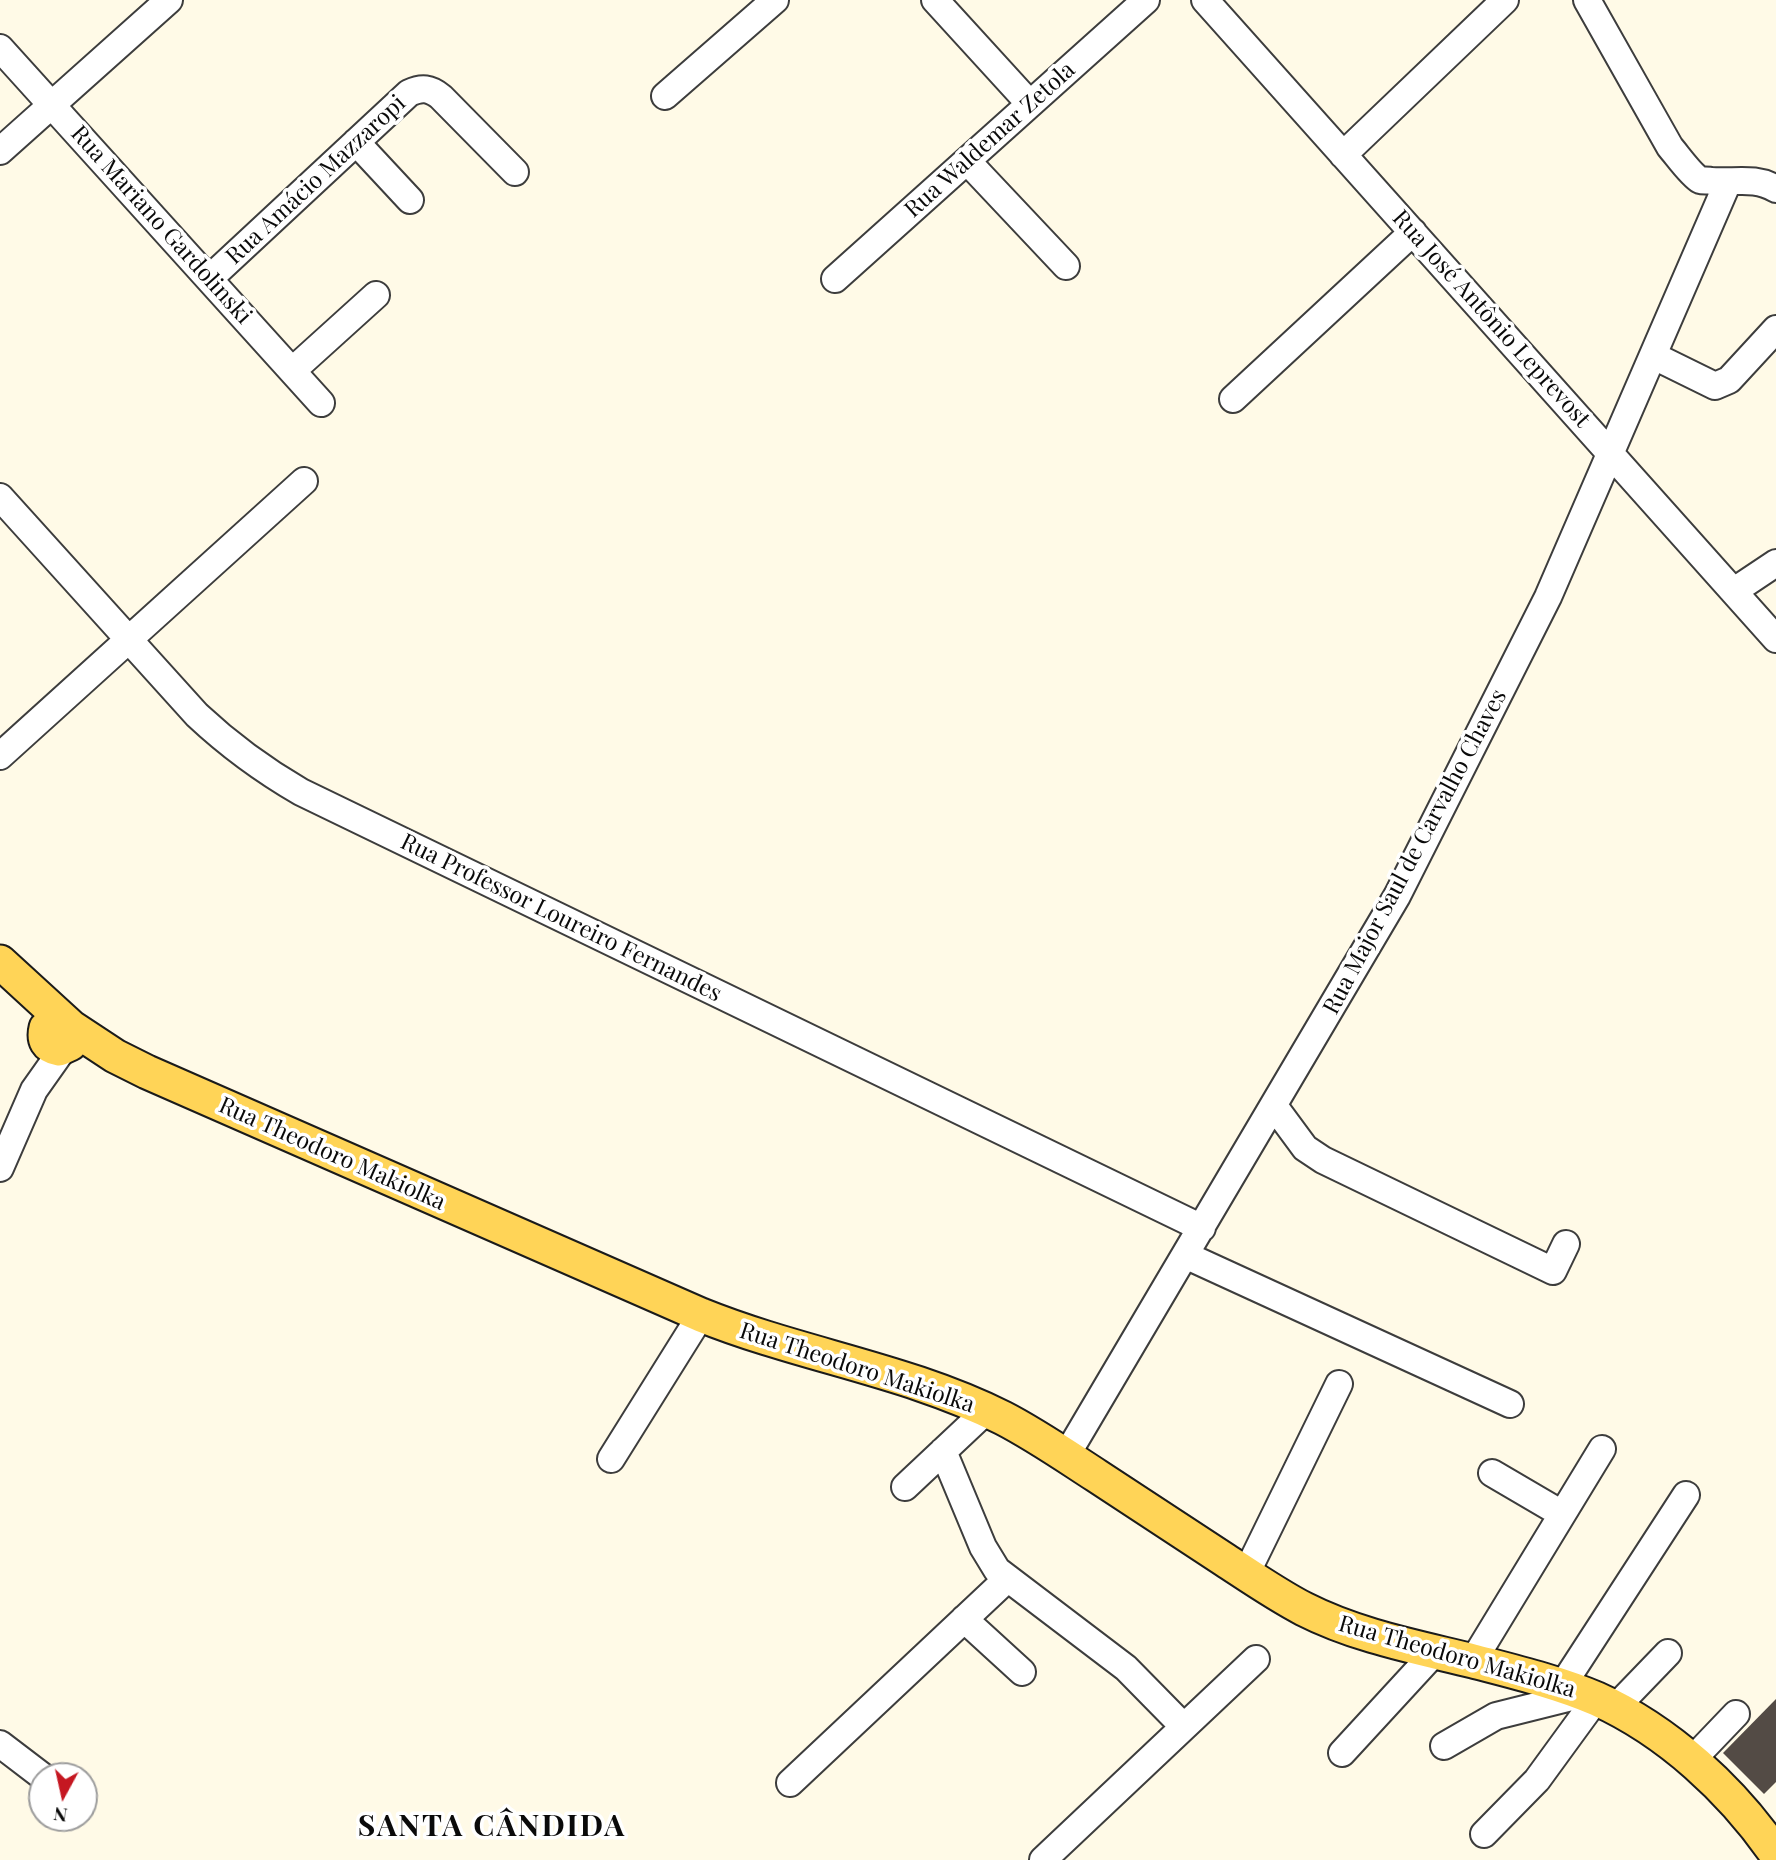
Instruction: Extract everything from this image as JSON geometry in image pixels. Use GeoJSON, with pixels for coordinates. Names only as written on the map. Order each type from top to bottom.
{"type":"FeatureCollection","features":[{"type":"Feature","properties":{"kind":"main road","name":"Rua Theodoro Makiolka"},"geometry":{"type":"LineString","coordinates":[[4,966],[59,1036],[115,1056],[701,1315],[759,1337],[933,1388],[986,1410],[1066,1456],[1246,1574],[1304,1609],[1327,1619],[1373,1635],[1473,1661],[1589,1697],[1659,1735],[1691,1761],[1740,1791],[1776,1854]]}},
{"type":"Feature","properties":{"kind":"street"},"geometry":{"type":"LineString","coordinates":[[0,150],[169,0]]}},
{"type":"Feature","properties":{"kind":"street"},"geometry":{"type":"LineString","coordinates":[[665,96],[775,0]]}},
{"type":"Feature","properties":{"kind":"street"},"geometry":{"type":"LineString","coordinates":[[936,0],[1030,104]]}},
{"type":"Feature","properties":{"kind":"street","name":"Rua Waldemar Zetola"},"geometry":{"type":"LineString","coordinates":[[835,279],[1146,0]]}},
{"type":"Feature","properties":{"kind":"street","name":"Rua José Antônio Leprevost"},"geometry":{"type":"LineString","coordinates":[[1205,0],[1776,639]]}},
{"type":"Feature","properties":{"kind":"street"},"geometry":{"type":"LineString","coordinates":[[1343,155],[1505,0]]}},
{"type":"Feature","properties":{"kind":"street"},"geometry":{"type":"LineString","coordinates":[[1587,0],[1670,146],[1700,180],[1708,198],[1712,222]]}},
{"type":"Feature","properties":{"kind":"street","name":"Rua Mariano Gardolinski"},"geometry":{"type":"LineString","coordinates":[[0,48],[321,403]]}},
{"type":"Feature","properties":{"kind":"street","name":"Rua Amácio Mazzaropi"},"geometry":{"type":"LineString","coordinates":[[209,279],[409,93],[417,89],[426,88],[441,97],[515,172]]}},
{"type":"Feature","properties":{"kind":"street"},"geometry":{"type":"LineString","coordinates":[[356,142],[410,200]]}},
{"type":"Feature","properties":{"kind":"street"},"geometry":{"type":"LineString","coordinates":[[967,161],[1066,266]]}},
{"type":"Feature","properties":{"kind":"street"},"geometry":{"type":"LineString","coordinates":[[1700,180],[1728,182],[1744,179],[1776,189]]}},
{"type":"Feature","properties":{"kind":"street","name":"Rua Major Saul de Carvalho Chaves"},"geometry":{"type":"LineString","coordinates":[[1066,1456],[1368,948],[1429,834],[1548,597],[1728,182]]}},
{"type":"Feature","properties":{"kind":"street"},"geometry":{"type":"LineString","coordinates":[[1233,399],[1413,232]]}},
{"type":"Feature","properties":{"kind":"street"},"geometry":{"type":"LineString","coordinates":[[292,371],[376,295]]}},
{"type":"Feature","properties":{"kind":"street"},"geometry":{"type":"LineString","coordinates":[[1654,356],[1715,386],[1729,380],[1776,329]]}},
{"type":"Feature","properties":{"kind":"street"},"geometry":{"type":"LineString","coordinates":[[0,756],[304,481]]}},
{"type":"Feature","properties":{"kind":"street","name":"Rua Professor Loureiro Fernandes"},"geometry":{"type":"LineString","coordinates":[[0,498],[197,715],[258,765],[301,792],[1202,1228]]}},
{"type":"Feature","properties":{"kind":"street"},"geometry":{"type":"LineString","coordinates":[[1734,591],[1776,563]]}},
{"type":"Feature","properties":{"kind":"street"},"geometry":{"type":"LineString","coordinates":[[0,1168],[59,1036]]}},
{"type":"Feature","properties":{"kind":"street"},"geometry":{"type":"LineString","coordinates":[[1274,1106],[1305,1148],[1322,1160],[1553,1271],[1566,1244]]}},
{"type":"Feature","properties":{"kind":"street"},"geometry":{"type":"LineString","coordinates":[[1185,1255],[1510,1404]]}},
{"type":"Feature","properties":{"kind":"street"},"geometry":{"type":"LineString","coordinates":[[611,1459],[701,1315]]}},
{"type":"Feature","properties":{"kind":"street"},"geometry":{"type":"LineString","coordinates":[[1246,1574],[1339,1384]]}},
{"type":"Feature","properties":{"kind":"street"},"geometry":{"type":"LineString","coordinates":[[905,1487],[986,1410]]}},
{"type":"Feature","properties":{"kind":"street"},"geometry":{"type":"LineString","coordinates":[[1473,1661],[1602,1449]]}},
{"type":"Feature","properties":{"kind":"street"},"geometry":{"type":"LineString","coordinates":[[943,1451],[983,1547],[998,1570],[1126,1668],[1184,1727]]}},
{"type":"Feature","properties":{"kind":"street"},"geometry":{"type":"LineString","coordinates":[[1492,1473],[1562,1514]]}},
{"type":"Feature","properties":{"kind":"street"},"geometry":{"type":"LineString","coordinates":[[1484,1834],[1537,1780],[1589,1697],[1686,1495]]}},
{"type":"Feature","properties":{"kind":"street"},"geometry":{"type":"LineString","coordinates":[[790,1783],[1007,1579]]}},
{"type":"Feature","properties":{"kind":"street"},"geometry":{"type":"LineString","coordinates":[[964,1619],[1022,1672]]}},
{"type":"Feature","properties":{"kind":"street"},"geometry":{"type":"LineString","coordinates":[[1342,1753],[1434,1652]]}},
{"type":"Feature","properties":{"kind":"street"},"geometry":{"type":"LineString","coordinates":[[1444,1746],[1496,1716],[1589,1697],[1668,1653]]}},
{"type":"Feature","properties":{"kind":"street"},"geometry":{"type":"LineString","coordinates":[[1043,1860],[1256,1659]]}},
{"type":"Feature","properties":{"kind":"street"},"geometry":{"type":"LineString","coordinates":[[1691,1761],[1736,1714]]}},
{"type":"Feature","properties":{"kind":"street"},"geometry":{"type":"LineString","coordinates":[[0,1744],[28,1765]]}},
{"type":"Feature","properties":{"kind":"building"},"geometry":{"type":"Polygon","coordinates":[[[1776,1699],[1776,1782],[1764,1794],[1723,1753],[1776,1699]]]}},
{"type":"Feature","properties":{"kind":"district","name":"SANTA CÂNDIDA"},"geometry":{"type":"Point","coordinates":[492,1827]}}]}
